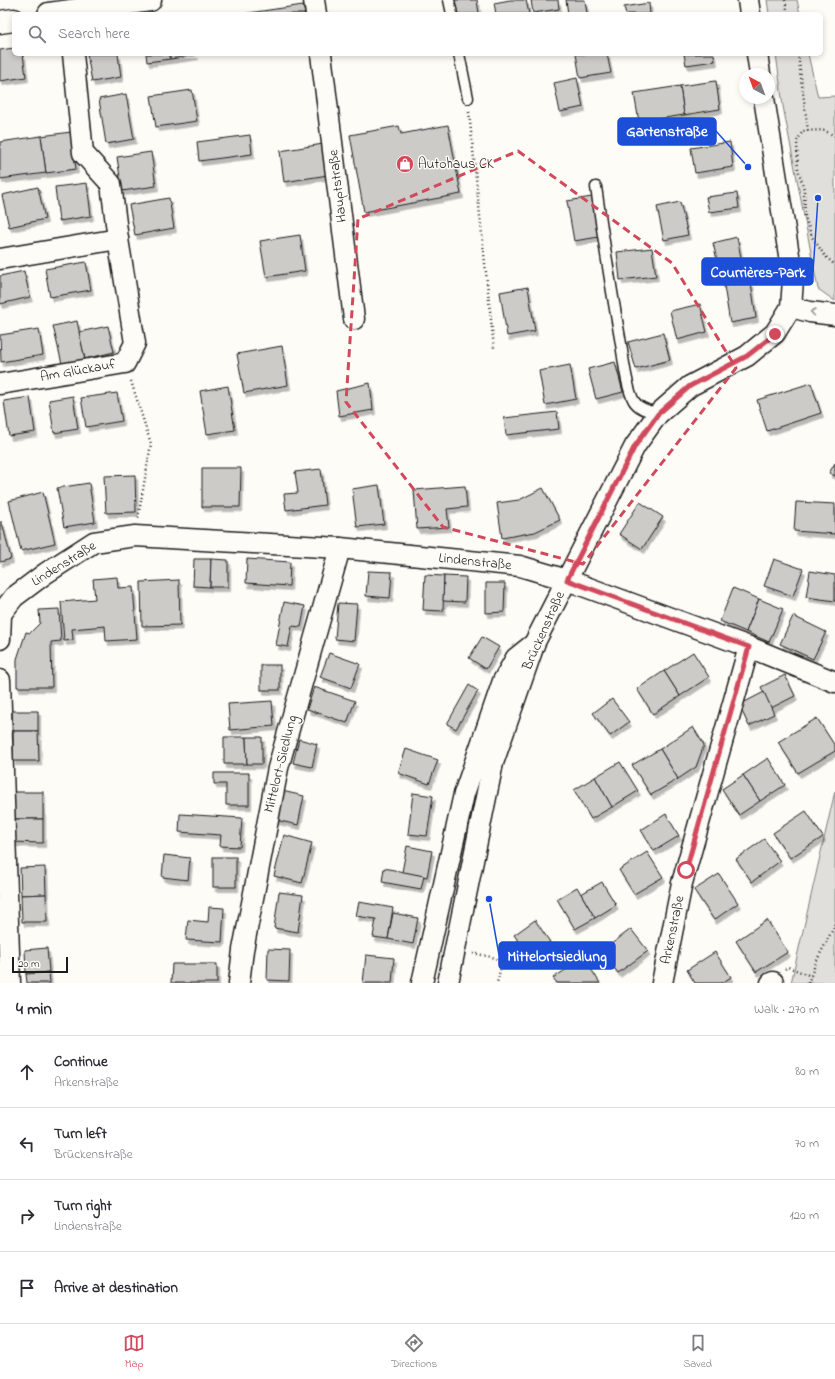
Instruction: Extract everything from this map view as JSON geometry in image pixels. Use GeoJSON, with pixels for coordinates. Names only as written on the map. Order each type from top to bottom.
{"type":"FeatureCollection","features":[{"type":"Feature","properties":{"kind":"main road"},"geometry":{"type":"LineString","coordinates":[[69,12],[150,0]]}},
{"type":"Feature","properties":{"kind":"main road"},"geometry":{"type":"LineString","coordinates":[[0,22],[12,20]]}},
{"type":"Feature","properties":{"kind":"street"},"geometry":{"type":"LineString","coordinates":[[314,0],[316,12]]}},
{"type":"Feature","properties":{"kind":"street"},"geometry":{"type":"LineString","coordinates":[[748,0],[750,12]]}},
{"type":"Feature","properties":{"kind":"street","name":"Am Glückauf"},"geometry":{"type":"LineString","coordinates":[[0,384],[125,363],[135,343],[118,239],[111,184],[83,153],[73,56]]}},
{"type":"Feature","properties":{"kind":"street","name":"Hauptstraße"},"geometry":{"type":"LineString","coordinates":[[321,56],[354,319]]}},
{"type":"Feature","properties":{"kind":"street"},"geometry":{"type":"LineString","coordinates":[[757,56],[759,68]]}},
{"type":"Feature","properties":{"kind":"street"},"geometry":{"type":"LineString","coordinates":[[567,580],[635,446],[658,414],[690,386],[747,356],[775,334],[791,307],[793,280],[765,104]]}},
{"type":"Feature","properties":{"kind":"street"},"geometry":{"type":"LineString","coordinates":[[0,260],[118,239]]}},
{"type":"Feature","properties":{"kind":"street"},"geometry":{"type":"LineString","coordinates":[[791,307],[810,312],[835,315]]}},
{"type":"Feature","properties":{"kind":"street","name":"Lindenstraße"},"geometry":{"type":"LineString","coordinates":[[0,615],[14,597],[46,573],[94,542],[135,536],[340,548],[520,566],[567,580]]}},
{"type":"Feature","properties":{"kind":"street","name":"Mittelort-Siedlung"},"geometry":{"type":"LineString","coordinates":[[239,983],[243,950],[278,768],[340,548]]}},
{"type":"Feature","properties":{"kind":"street","name":"Brückenstraße"},"geometry":{"type":"LineString","coordinates":[[448,983],[493,763],[535,642],[567,580],[749,647],[835,682]]}},
{"type":"Feature","properties":{"kind":"street"},"geometry":{"type":"LineString","coordinates":[[0,615],[0,639]]}},
{"type":"Feature","properties":{"kind":"street"},"geometry":{"type":"LineString","coordinates":[[422,983],[464,794],[503,681],[516,658],[535,642]]}},
{"type":"Feature","properties":{"kind":"street","name":"Arkenstraße"},"geometry":{"type":"LineString","coordinates":[[662,983],[682,883],[749,647]]}},
{"type":"Feature","properties":{"kind":"street"},"geometry":{"type":"LineString","coordinates":[[0,680],[10,983]]}},
{"type":"Feature","properties":{"kind":"lane"},"geometry":{"type":"LineString","coordinates":[[449,0],[452,12]]}},
{"type":"Feature","properties":{"kind":"lane"},"geometry":{"type":"LineString","coordinates":[[459,56],[468,98]]}},
{"type":"Feature","properties":{"kind":"lane"},"geometry":{"type":"LineString","coordinates":[[596,187],[610,283],[630,389],[636,404],[645,410],[658,414]]}},
{"type":"Feature","properties":{"kind":"path"},"geometry":{"type":"LineString","coordinates":[[785,0],[788,12]]}},
{"type":"Feature","properties":{"kind":"path"},"geometry":{"type":"LineString","coordinates":[[798,56],[808,131]]}},
{"type":"Feature","properties":{"kind":"path"},"geometry":{"type":"LineString","coordinates":[[468,98],[494,348]]}},
{"type":"Feature","properties":{"kind":"path"},"geometry":{"type":"LineString","coordinates":[[835,136],[823,130],[803,131],[797,141],[798,169],[804,189],[805,217],[812,237],[825,256],[835,265]]}},
{"type":"Feature","properties":{"kind":"path"},"geometry":{"type":"LineString","coordinates":[[125,363],[151,444],[135,536]]}},
{"type":"Feature","properties":{"kind":"path"},"geometry":{"type":"LineString","coordinates":[[808,983],[835,921]]}},
{"type":"Feature","properties":{"kind":"path"},"geometry":{"type":"LineString","coordinates":[[455,950],[496,958],[501,966],[497,983]]}},
{"type":"Feature","properties":{"kind":"highlighted area"},"geometry":{"type":"Polygon","coordinates":[[[518,151],[672,263],[736,368],[583,564],[443,527],[346,402],[358,219],[518,151]]]}},
{"type":"Feature","properties":{"kind":"shaded area"},"geometry":{"type":"Polygon","coordinates":[[[767,0],[797,0],[800,12],[769,12],[767,0]]]}},
{"type":"Feature","properties":{"kind":"shaded area"},"geometry":{"type":"Polygon","coordinates":[[[776,56],[808,56],[818,97],[835,96],[835,301],[818,289],[783,106],[776,56]]]}},
{"type":"Feature","properties":{"kind":"shaded area"},"geometry":{"type":"Polygon","coordinates":[[[835,791],[835,983],[791,983],[835,791]]]}},
{"type":"Feature","properties":{"kind":"building"},"geometry":{"type":"Polygon","coordinates":[[[454,0],[477,0],[479,12],[456,12],[454,0]]]}},
{"type":"Feature","properties":{"kind":"building"},"geometry":{"type":"Polygon","coordinates":[[[510,0],[526,0],[529,12],[496,12],[494,3],[510,0]]]}},
{"type":"Feature","properties":{"kind":"building"},"geometry":{"type":"Polygon","coordinates":[[[531,0],[558,0],[559,9],[533,12],[531,0]]]}},
{"type":"Feature","properties":{"kind":"building"},"geometry":{"type":"Polygon","coordinates":[[[566,0],[585,0],[587,12],[568,12],[566,0]]]}},
{"type":"Feature","properties":{"kind":"building"},"geometry":{"type":"Polygon","coordinates":[[[649,3],[650,12],[625,12],[624,7],[649,3]]]}},
{"type":"Feature","properties":{"kind":"building"},"geometry":{"type":"Polygon","coordinates":[[[303,5],[305,12],[256,12],[303,5]]]}},
{"type":"Feature","properties":{"kind":"building"},"geometry":{"type":"Polygon","coordinates":[[[12,48],[12,56],[23,56],[26,77],[0,81],[0,50],[12,48]]]}},
{"type":"Feature","properties":{"kind":"building"},"geometry":{"type":"Polygon","coordinates":[[[87,56],[118,56],[121,77],[92,82],[87,56]]]}},
{"type":"Feature","properties":{"kind":"building"},"geometry":{"type":"Polygon","coordinates":[[[146,56],[170,56],[170,59],[147,62],[146,56]]]}},
{"type":"Feature","properties":{"kind":"building"},"geometry":{"type":"Polygon","coordinates":[[[170,56],[190,56],[170,59],[170,56]]]}},
{"type":"Feature","properties":{"kind":"building"},"geometry":{"type":"Polygon","coordinates":[[[576,56],[607,56],[611,73],[580,78],[576,56]]]}},
{"type":"Feature","properties":{"kind":"building"},"geometry":{"type":"Polygon","coordinates":[[[684,56],[714,56],[715,61],[686,65],[684,56]]]}},
{"type":"Feature","properties":{"kind":"building"},"geometry":{"type":"Polygon","coordinates":[[[577,78],[583,107],[560,112],[554,83],[577,78]]]}},
{"type":"Feature","properties":{"kind":"building"},"geometry":{"type":"Polygon","coordinates":[[[716,81],[720,109],[684,115],[680,86],[716,81]]]}},
{"type":"Feature","properties":{"kind":"building"},"geometry":{"type":"Polygon","coordinates":[[[680,86],[684,115],[639,122],[634,93],[680,86]]]}},
{"type":"Feature","properties":{"kind":"building"},"geometry":{"type":"Polygon","coordinates":[[[192,90],[197,121],[156,127],[151,96],[192,90]]]}},
{"type":"Feature","properties":{"kind":"building"},"geometry":{"type":"Polygon","coordinates":[[[126,94],[134,139],[106,144],[99,99],[126,94]]]}},
{"type":"Feature","properties":{"kind":"building","name":"Autohaus CK"},"geometry":{"type":"Polygon","coordinates":[[[448,125],[461,194],[364,212],[350,135],[399,126],[401,134],[448,125]]]}},
{"type":"Feature","properties":{"kind":"building"},"geometry":{"type":"Polygon","coordinates":[[[71,132],[76,169],[46,173],[41,136],[71,132]]]}},
{"type":"Feature","properties":{"kind":"building"},"geometry":{"type":"Polygon","coordinates":[[[250,135],[252,154],[199,161],[197,142],[250,135]]]}},
{"type":"Feature","properties":{"kind":"building"},"geometry":{"type":"Polygon","coordinates":[[[41,136],[46,173],[0,179],[0,142],[41,136]]]}},
{"type":"Feature","properties":{"kind":"building"},"geometry":{"type":"Polygon","coordinates":[[[730,142],[733,167],[695,173],[691,148],[730,142]]]}},
{"type":"Feature","properties":{"kind":"building"},"geometry":{"type":"Polygon","coordinates":[[[323,144],[328,175],[284,182],[280,151],[323,144]]]}},
{"type":"Feature","properties":{"kind":"building"},"geometry":{"type":"Polygon","coordinates":[[[151,152],[156,186],[122,191],[117,157],[151,152]]]}},
{"type":"Feature","properties":{"kind":"building"},"geometry":{"type":"Polygon","coordinates":[[[87,183],[91,216],[59,221],[55,187],[87,183]]]}},
{"type":"Feature","properties":{"kind":"building"},"geometry":{"type":"Polygon","coordinates":[[[38,187],[45,219],[9,227],[2,195],[38,187]]]}},
{"type":"Feature","properties":{"kind":"building"},"geometry":{"type":"Polygon","coordinates":[[[737,193],[739,208],[709,212],[706,197],[737,193]]]}},
{"type":"Feature","properties":{"kind":"building"},"geometry":{"type":"Polygon","coordinates":[[[592,197],[599,237],[574,241],[567,201],[592,197]]]}},
{"type":"Feature","properties":{"kind":"building"},"geometry":{"type":"Polygon","coordinates":[[[169,198],[174,228],[135,235],[129,205],[169,198]]]}},
{"type":"Feature","properties":{"kind":"building"},"geometry":{"type":"Polygon","coordinates":[[[680,202],[688,235],[664,240],[657,207],[680,202]]]}},
{"type":"Feature","properties":{"kind":"building"},"geometry":{"type":"Polygon","coordinates":[[[300,235],[305,271],[266,277],[260,241],[300,235]]]}},
{"type":"Feature","properties":{"kind":"building"},"geometry":{"type":"Polygon","coordinates":[[[737,237],[743,268],[720,273],[713,243],[737,237]]]}},
{"type":"Feature","properties":{"kind":"building"},"geometry":{"type":"Polygon","coordinates":[[[652,248],[656,276],[620,280],[617,252],[652,248]]]}},
{"type":"Feature","properties":{"kind":"building"},"geometry":{"type":"Polygon","coordinates":[[[86,262],[91,290],[50,297],[45,269],[86,262]]]}},
{"type":"Feature","properties":{"kind":"building"},"geometry":{"type":"Polygon","coordinates":[[[24,271],[30,297],[0,304],[0,276],[24,271]]]}},
{"type":"Feature","properties":{"kind":"building"},"geometry":{"type":"Polygon","coordinates":[[[751,282],[756,318],[730,323],[724,286],[751,282]]]}},
{"type":"Feature","properties":{"kind":"building"},"geometry":{"type":"Polygon","coordinates":[[[528,287],[535,331],[507,336],[500,292],[528,287]]]}},
{"type":"Feature","properties":{"kind":"building"},"geometry":{"type":"Polygon","coordinates":[[[700,304],[707,332],[677,340],[670,311],[700,304]]]}},
{"type":"Feature","properties":{"kind":"building"},"geometry":{"type":"Polygon","coordinates":[[[77,321],[85,359],[62,364],[53,326],[77,321]]]}},
{"type":"Feature","properties":{"kind":"building"},"geometry":{"type":"Polygon","coordinates":[[[108,326],[114,352],[85,359],[79,332],[108,326]]]}},
{"type":"Feature","properties":{"kind":"building"},"geometry":{"type":"Polygon","coordinates":[[[39,329],[43,355],[1,362],[0,335],[39,329]]]}},
{"type":"Feature","properties":{"kind":"building"},"geometry":{"type":"Polygon","coordinates":[[[663,333],[670,360],[636,369],[628,342],[663,333]]]}},
{"type":"Feature","properties":{"kind":"building"},"geometry":{"type":"Polygon","coordinates":[[[282,346],[288,385],[244,393],[237,354],[282,346]]]}},
{"type":"Feature","properties":{"kind":"building"},"geometry":{"type":"Polygon","coordinates":[[[615,362],[623,392],[596,399],[588,369],[615,362]]]}},
{"type":"Feature","properties":{"kind":"building"},"geometry":{"type":"Polygon","coordinates":[[[570,365],[576,399],[545,405],[539,371],[570,365]]]}},
{"type":"Feature","properties":{"kind":"building"},"geometry":{"type":"Polygon","coordinates":[[[370,383],[373,410],[339,416],[336,391],[370,383]]]}},
{"type":"Feature","properties":{"kind":"building"},"geometry":{"type":"Polygon","coordinates":[[[811,383],[821,413],[767,431],[757,400],[811,383]]]}},
{"type":"Feature","properties":{"kind":"building"},"geometry":{"type":"Polygon","coordinates":[[[228,386],[235,430],[207,434],[200,391],[228,386]]]}},
{"type":"Feature","properties":{"kind":"building"},"geometry":{"type":"Polygon","coordinates":[[[117,393],[122,421],[86,427],[81,398],[117,393]]]}},
{"type":"Feature","properties":{"kind":"building"},"geometry":{"type":"Polygon","coordinates":[[[73,396],[78,429],[54,433],[49,400],[73,396]]]}},
{"type":"Feature","properties":{"kind":"building"},"geometry":{"type":"Polygon","coordinates":[[[30,397],[35,432],[9,436],[4,401],[30,397]]]}},
{"type":"Feature","properties":{"kind":"building"},"geometry":{"type":"Polygon","coordinates":[[[557,412],[559,429],[506,435],[504,418],[557,412]]]}},
{"type":"Feature","properties":{"kind":"building"},"geometry":{"type":"Polygon","coordinates":[[[835,463],[835,476],[829,473],[835,463]]]}},
{"type":"Feature","properties":{"kind":"building"},"geometry":{"type":"Polygon","coordinates":[[[202,468],[241,468],[240,507],[202,507],[202,468]]]}},
{"type":"Feature","properties":{"kind":"building"},"geometry":{"type":"Polygon","coordinates":[[[321,469],[325,505],[286,510],[284,494],[298,493],[295,472],[321,469]]]}},
{"type":"Feature","properties":{"kind":"building"},"geometry":{"type":"Polygon","coordinates":[[[135,475],[136,512],[106,513],[104,476],[135,475]]]}},
{"type":"Feature","properties":{"kind":"building"},"geometry":{"type":"Polygon","coordinates":[[[89,483],[95,522],[64,527],[57,488],[89,483]]]}},
{"type":"Feature","properties":{"kind":"building"},"geometry":{"type":"Polygon","coordinates":[[[379,485],[384,524],[357,527],[352,489],[379,485]]]}},
{"type":"Feature","properties":{"kind":"building"},"geometry":{"type":"Polygon","coordinates":[[[465,486],[467,507],[447,509],[449,527],[417,529],[414,490],[465,486]]]}},
{"type":"Feature","properties":{"kind":"building"},"geometry":{"type":"Polygon","coordinates":[[[543,488],[560,520],[535,532],[502,538],[497,503],[519,500],[543,488]]]}},
{"type":"Feature","properties":{"kind":"building"},"geometry":{"type":"Polygon","coordinates":[[[43,492],[55,543],[21,551],[9,501],[43,492]]]}},
{"type":"Feature","properties":{"kind":"building"},"geometry":{"type":"Polygon","coordinates":[[[640,502],[663,517],[642,549],[619,534],[640,502]]]}},
{"type":"Feature","properties":{"kind":"building"},"geometry":{"type":"Polygon","coordinates":[[[796,502],[835,504],[835,534],[794,531],[796,502]]]}},
{"type":"Feature","properties":{"kind":"building"},"geometry":{"type":"Polygon","coordinates":[[[0,522],[2,522],[11,559],[0,562],[0,522]]]}},
{"type":"Feature","properties":{"kind":"building"},"geometry":{"type":"Polygon","coordinates":[[[194,559],[211,559],[210,587],[193,586],[194,559]]]}},
{"type":"Feature","properties":{"kind":"building"},"geometry":{"type":"Polygon","coordinates":[[[211,559],[228,560],[228,587],[210,587],[211,559]]]}},
{"type":"Feature","properties":{"kind":"building"},"geometry":{"type":"Polygon","coordinates":[[[247,559],[290,562],[289,586],[246,583],[247,559]]]}},
{"type":"Feature","properties":{"kind":"building"},"geometry":{"type":"Polygon","coordinates":[[[774,559],[803,569],[793,596],[764,586],[774,559]]]}},
{"type":"Feature","properties":{"kind":"building"},"geometry":{"type":"Polygon","coordinates":[[[368,571],[392,572],[390,598],[366,596],[368,571]]]}},
{"type":"Feature","properties":{"kind":"building"},"geometry":{"type":"Polygon","coordinates":[[[810,571],[835,575],[835,601],[806,597],[810,571]]]}},
{"type":"Feature","properties":{"kind":"building"},"geometry":{"type":"Polygon","coordinates":[[[425,575],[444,576],[443,611],[423,610],[425,575]]]}},
{"type":"Feature","properties":{"kind":"building"},"geometry":{"type":"Polygon","coordinates":[[[444,576],[466,577],[465,602],[443,601],[444,576]]]}},
{"type":"Feature","properties":{"kind":"building"},"geometry":{"type":"Polygon","coordinates":[[[117,577],[118,588],[133,587],[137,639],[106,641],[105,626],[72,629],[73,640],[64,641],[61,602],[95,599],[93,579],[117,577]]]}},
{"type":"Feature","properties":{"kind":"building"},"geometry":{"type":"Polygon","coordinates":[[[179,580],[180,625],[142,626],[141,582],[179,580]]]}},
{"type":"Feature","properties":{"kind":"building"},"geometry":{"type":"Polygon","coordinates":[[[486,583],[505,583],[504,612],[486,613],[486,583]]]}},
{"type":"Feature","properties":{"kind":"building"},"geometry":{"type":"Polygon","coordinates":[[[733,588],[759,599],[746,632],[720,621],[733,588]]]}},
{"type":"Feature","properties":{"kind":"building"},"geometry":{"type":"Polygon","coordinates":[[[759,599],[783,609],[769,642],[746,632],[759,599]]]}},
{"type":"Feature","properties":{"kind":"building"},"geometry":{"type":"Polygon","coordinates":[[[284,602],[305,606],[301,627],[292,626],[288,647],[276,645],[284,602]]]}},
{"type":"Feature","properties":{"kind":"building"},"geometry":{"type":"Polygon","coordinates":[[[338,603],[357,604],[354,641],[335,639],[338,603]]]}},
{"type":"Feature","properties":{"kind":"building"},"geometry":{"type":"Polygon","coordinates":[[[59,609],[61,641],[51,642],[52,687],[17,687],[17,659],[26,632],[30,633],[40,623],[39,610],[59,609]]]}},
{"type":"Feature","properties":{"kind":"building"},"geometry":{"type":"Polygon","coordinates":[[[793,616],[826,632],[813,659],[780,644],[793,616]]]}},
{"type":"Feature","properties":{"kind":"building"},"geometry":{"type":"Polygon","coordinates":[[[482,637],[499,647],[486,669],[469,658],[482,637]]]}},
{"type":"Feature","properties":{"kind":"building"},"geometry":{"type":"Polygon","coordinates":[[[693,652],[709,677],[680,696],[664,671],[693,652]]]}},
{"type":"Feature","properties":{"kind":"building"},"geometry":{"type":"Polygon","coordinates":[[[329,653],[360,664],[351,688],[320,677],[329,653]]]}},
{"type":"Feature","properties":{"kind":"building"},"geometry":{"type":"Polygon","coordinates":[[[261,665],[280,665],[280,690],[261,690],[261,665]]]}},
{"type":"Feature","properties":{"kind":"building"},"geometry":{"type":"Polygon","coordinates":[[[664,671],[680,696],[653,714],[637,689],[664,671]]]}},
{"type":"Feature","properties":{"kind":"building"},"geometry":{"type":"Polygon","coordinates":[[[785,675],[795,696],[771,708],[761,687],[785,675]]]}},
{"type":"Feature","properties":{"kind":"building"},"geometry":{"type":"Polygon","coordinates":[[[469,685],[478,691],[456,729],[447,724],[469,685]]]}},
{"type":"Feature","properties":{"kind":"building"},"geometry":{"type":"Polygon","coordinates":[[[314,687],[355,701],[347,723],[307,709],[314,687]]]}},
{"type":"Feature","properties":{"kind":"building"},"geometry":{"type":"Polygon","coordinates":[[[764,692],[774,714],[749,726],[739,705],[764,692]]]}},
{"type":"Feature","properties":{"kind":"building"},"geometry":{"type":"Polygon","coordinates":[[[612,699],[629,722],[610,736],[593,713],[612,699]]]}},
{"type":"Feature","properties":{"kind":"building"},"geometry":{"type":"Polygon","coordinates":[[[272,701],[274,726],[230,730],[228,704],[272,701]]]}},
{"type":"Feature","properties":{"kind":"building"},"geometry":{"type":"Polygon","coordinates":[[[12,711],[38,711],[38,731],[13,731],[12,711]]]}},
{"type":"Feature","properties":{"kind":"building"},"geometry":{"type":"Polygon","coordinates":[[[817,718],[835,746],[835,751],[798,773],[778,742],[817,718]]]}},
{"type":"Feature","properties":{"kind":"building"},"geometry":{"type":"Polygon","coordinates":[[[693,727],[704,745],[696,767],[678,779],[660,749],[693,727]]]}},
{"type":"Feature","properties":{"kind":"building"},"geometry":{"type":"Polygon","coordinates":[[[13,731],[38,731],[39,761],[13,761],[13,731]]]}},
{"type":"Feature","properties":{"kind":"building"},"geometry":{"type":"Polygon","coordinates":[[[224,737],[246,737],[247,764],[224,764],[224,737]]]}},
{"type":"Feature","properties":{"kind":"building"},"geometry":{"type":"Polygon","coordinates":[[[246,737],[262,737],[262,764],[247,764],[246,737]]]}},
{"type":"Feature","properties":{"kind":"building"},"geometry":{"type":"Polygon","coordinates":[[[299,739],[317,744],[312,767],[293,763],[299,739]]]}},
{"type":"Feature","properties":{"kind":"building"},"geometry":{"type":"Polygon","coordinates":[[[406,749],[438,760],[429,784],[398,773],[406,749]]]}},
{"type":"Feature","properties":{"kind":"building"},"geometry":{"type":"Polygon","coordinates":[[[660,749],[678,779],[651,795],[632,765],[660,749]]]}},
{"type":"Feature","properties":{"kind":"building"},"geometry":{"type":"Polygon","coordinates":[[[768,758],[785,785],[760,801],[743,775],[768,758]]]}},
{"type":"Feature","properties":{"kind":"building"},"geometry":{"type":"Polygon","coordinates":[[[620,762],[638,791],[612,807],[595,777],[620,762]]]}},
{"type":"Feature","properties":{"kind":"building"},"geometry":{"type":"Polygon","coordinates":[[[214,773],[249,773],[249,805],[226,805],[226,784],[214,784],[214,773]]]}},
{"type":"Feature","properties":{"kind":"building"},"geometry":{"type":"Polygon","coordinates":[[[743,775],[760,801],[739,815],[722,789],[743,775]]]}},
{"type":"Feature","properties":{"kind":"building"},"geometry":{"type":"Polygon","coordinates":[[[595,777],[612,807],[591,819],[574,790],[595,777]]]}},
{"type":"Feature","properties":{"kind":"building"},"geometry":{"type":"Polygon","coordinates":[[[282,791],[304,796],[298,825],[276,820],[282,791]]]}},
{"type":"Feature","properties":{"kind":"building"},"geometry":{"type":"Polygon","coordinates":[[[11,792],[43,792],[43,819],[11,819],[11,792]]]}},
{"type":"Feature","properties":{"kind":"building"},"geometry":{"type":"Polygon","coordinates":[[[413,793],[433,796],[427,836],[408,834],[413,793]]]}},
{"type":"Feature","properties":{"kind":"building"},"geometry":{"type":"Polygon","coordinates":[[[806,811],[823,837],[790,858],[773,833],[806,811]]]}},
{"type":"Feature","properties":{"kind":"building"},"geometry":{"type":"Polygon","coordinates":[[[180,814],[242,818],[240,847],[220,846],[221,835],[179,832],[180,814]]]}},
{"type":"Feature","properties":{"kind":"building"},"geometry":{"type":"Polygon","coordinates":[[[666,814],[679,836],[654,851],[641,830],[666,814]]]}},
{"type":"Feature","properties":{"kind":"building"},"geometry":{"type":"Polygon","coordinates":[[[11,819],[43,819],[43,843],[11,842],[11,819]]]}},
{"type":"Feature","properties":{"kind":"building"},"geometry":{"type":"Polygon","coordinates":[[[284,835],[312,843],[302,883],[274,876],[284,835]]]}},
{"type":"Feature","properties":{"kind":"building"},"geometry":{"type":"Polygon","coordinates":[[[764,839],[780,861],[752,882],[736,859],[764,839]]]}},
{"type":"Feature","properties":{"kind":"building"},"geometry":{"type":"Polygon","coordinates":[[[407,846],[432,851],[427,877],[402,872],[407,846]]]}},
{"type":"Feature","properties":{"kind":"building"},"geometry":{"type":"Polygon","coordinates":[[[647,852],[663,877],[634,894],[619,870],[647,852]]]}},
{"type":"Feature","properties":{"kind":"building"},"geometry":{"type":"Polygon","coordinates":[[[164,855],[190,858],[188,880],[162,877],[164,855]]]}},
{"type":"Feature","properties":{"kind":"building"},"geometry":{"type":"Polygon","coordinates":[[[213,857],[236,857],[236,887],[213,887],[213,857]]]}},
{"type":"Feature","properties":{"kind":"building"},"geometry":{"type":"Polygon","coordinates":[[[45,867],[46,894],[21,895],[20,868],[45,867]]]}},
{"type":"Feature","properties":{"kind":"building"},"geometry":{"type":"Polygon","coordinates":[[[384,868],[424,876],[421,889],[382,882],[384,868]]]}},
{"type":"Feature","properties":{"kind":"building"},"geometry":{"type":"Polygon","coordinates":[[[719,874],[738,903],[714,920],[694,890],[719,874]]]}},
{"type":"Feature","properties":{"kind":"building"},"geometry":{"type":"Polygon","coordinates":[[[602,882],[616,905],[595,918],[581,894],[602,882]]]}},
{"type":"Feature","properties":{"kind":"building"},"geometry":{"type":"Polygon","coordinates":[[[577,887],[595,918],[575,929],[557,899],[577,887]]]}},
{"type":"Feature","properties":{"kind":"building"},"geometry":{"type":"Polygon","coordinates":[[[279,892],[303,895],[298,932],[274,928],[279,892]]]}},
{"type":"Feature","properties":{"kind":"building"},"geometry":{"type":"Polygon","coordinates":[[[46,894],[47,922],[22,922],[21,895],[46,894]]]}},
{"type":"Feature","properties":{"kind":"building"},"geometry":{"type":"Polygon","coordinates":[[[359,902],[393,908],[388,939],[373,937],[376,919],[356,916],[359,902]]]}},
{"type":"Feature","properties":{"kind":"building"},"geometry":{"type":"Polygon","coordinates":[[[209,907],[224,908],[222,942],[186,940],[188,920],[208,922],[209,907]]]}},
{"type":"Feature","properties":{"kind":"building"},"geometry":{"type":"Polygon","coordinates":[[[393,913],[418,918],[413,944],[388,939],[393,913]]]}},
{"type":"Feature","properties":{"kind":"building"},"geometry":{"type":"Polygon","coordinates":[[[535,920],[550,942],[529,956],[514,935],[535,920]]]}},
{"type":"Feature","properties":{"kind":"building"},"geometry":{"type":"Polygon","coordinates":[[[767,920],[788,952],[756,972],[736,941],[767,920]]]}},
{"type":"Feature","properties":{"kind":"building"},"geometry":{"type":"Polygon","coordinates":[[[631,929],[648,951],[618,973],[602,951],[631,929]]]}},
{"type":"Feature","properties":{"kind":"building"},"geometry":{"type":"Polygon","coordinates":[[[47,948],[49,972],[26,974],[25,950],[47,948]]]}},
{"type":"Feature","properties":{"kind":"building"},"geometry":{"type":"Polygon","coordinates":[[[268,949],[290,950],[289,981],[267,980],[268,949]]]}},
{"type":"Feature","properties":{"kind":"building"},"geometry":{"type":"Polygon","coordinates":[[[715,952],[731,977],[722,983],[695,983],[687,970],[715,952]]]}},
{"type":"Feature","properties":{"kind":"building"},"geometry":{"type":"Polygon","coordinates":[[[366,955],[394,958],[392,983],[363,983],[366,955]]]}},
{"type":"Feature","properties":{"kind":"building"},"geometry":{"type":"Polygon","coordinates":[[[584,958],[600,983],[557,983],[553,978],[584,958]]]}},
{"type":"Feature","properties":{"kind":"building"},"geometry":{"type":"Polygon","coordinates":[[[172,964],[217,964],[217,983],[171,983],[172,964]]]}},
{"type":"Feature","properties":{"kind":"building"},"geometry":{"type":"Polygon","coordinates":[[[49,972],[50,983],[27,983],[26,974],[49,972]]]}},
{"type":"Feature","properties":{"kind":"place","name":"Autohaus CK"},"geometry":{"type":"Point","coordinates":[405,164]}},
{"type":"Feature","properties":{"kind":"place","name":"Gartenstraße"},"geometry":{"type":"Point","coordinates":[748,167]}},
{"type":"Feature","properties":{"kind":"place","name":"Courrières-Park"},"geometry":{"type":"Point","coordinates":[818,198]}},
{"type":"Feature","properties":{"kind":"place","name":"Mittelortsiedlung"},"geometry":{"type":"Point","coordinates":[489,899]}},
{"type":"Feature","properties":{"kind":"route"},"geometry":{"type":"LineString","coordinates":[[686,870],[749,647],[567,580],[635,446],[658,414],[690,386],[747,356],[775,334]]}}]}
